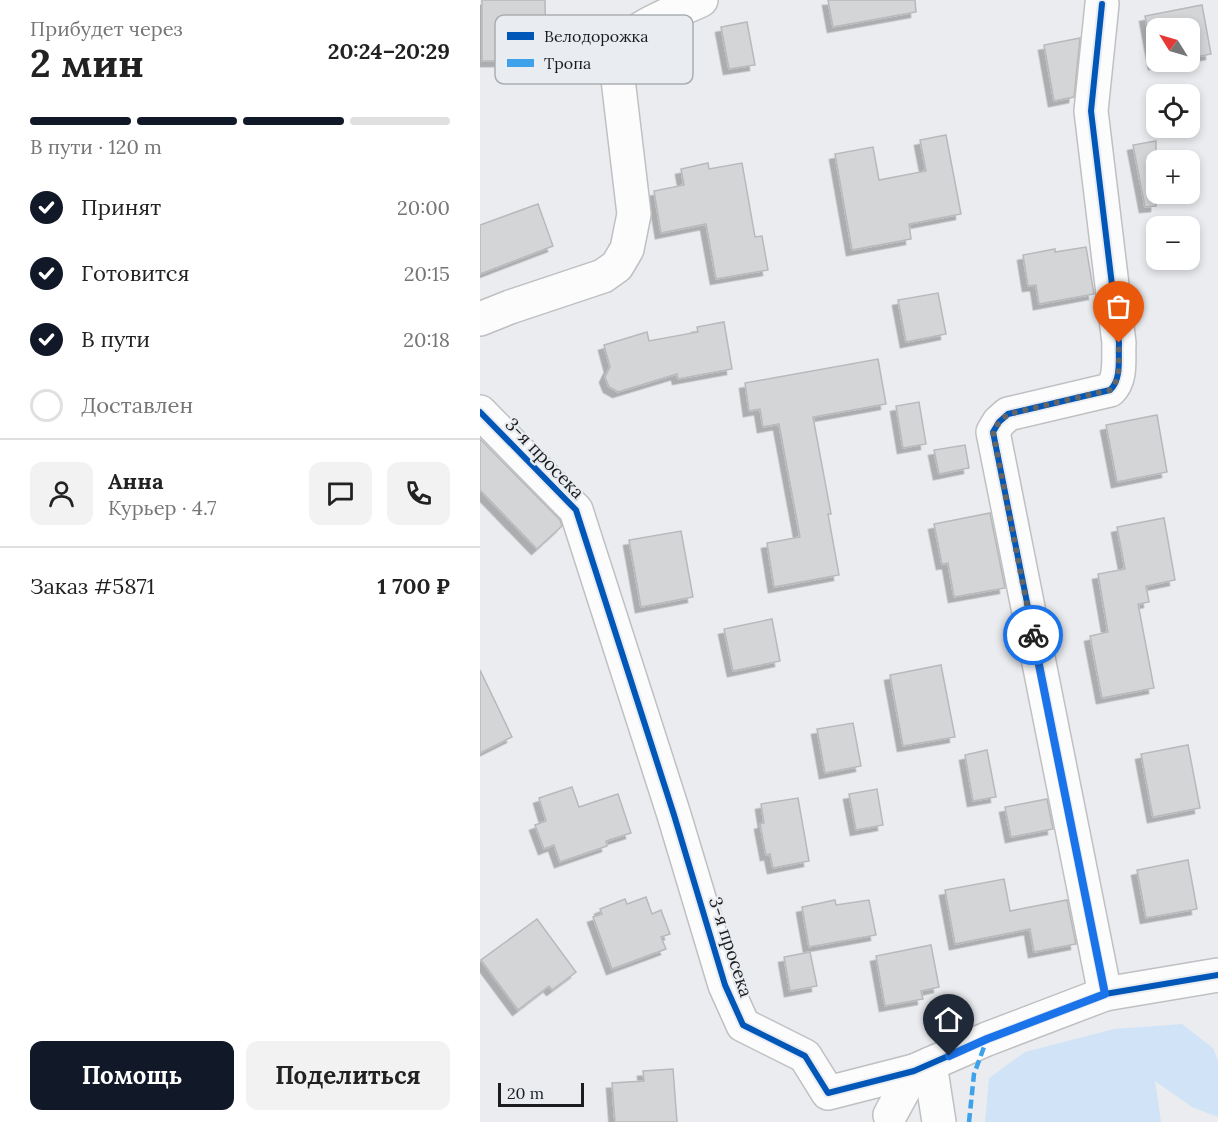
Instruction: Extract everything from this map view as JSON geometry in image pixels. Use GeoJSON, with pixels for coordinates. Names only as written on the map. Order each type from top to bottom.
{"type":"FeatureCollection","features":[{"type":"Feature","properties":{"kind":"street"},"geometry":{"type":"LineString","coordinates":[[669,15],[701,0]]}},
{"type":"Feature","properties":{"kind":"street"},"geometry":{"type":"LineString","coordinates":[[1102,4],[1091,111],[1119,343],[1116,384],[1110,390],[1008,414],[993,432],[1105,994]]}},
{"type":"Feature","properties":{"kind":"street"},"geometry":{"type":"LineString","coordinates":[[480,318],[603,276],[617,267],[627,249],[634,214],[619,84]]}},
{"type":"Feature","properties":{"kind":"street","name":"3-я просека"},"geometry":{"type":"LineString","coordinates":[[480,412],[576,510],[674,815],[725,985],[743,1025],[805,1056],[828,1093],[922,1068],[987,1039],[1105,994],[1218,975]]}},
{"type":"Feature","properties":{"kind":"street"},"geometry":{"type":"LineString","coordinates":[[890,1115],[922,1068]]}},
{"type":"Feature","properties":{"kind":"street"},"geometry":{"type":"LineString","coordinates":[[922,1068],[939,1122]]}},
{"type":"Feature","properties":{"kind":"shaded area"},"geometry":{"type":"Polygon","coordinates":[[[1182,1024],[1213,1048],[1218,1061],[1218,1117],[1192,1107],[1155,1081],[1161,1122],[985,1122],[989,1078],[1025,1052],[1114,1029],[1182,1024]]]}},
{"type":"Feature","properties":{"kind":"building"},"geometry":{"type":"Polygon","coordinates":[[[482,0],[545,0],[545,15],[495,15],[495,61],[482,61],[482,0]]]}},
{"type":"Feature","properties":{"kind":"building"},"geometry":{"type":"Polygon","coordinates":[[[828,0],[915,0],[916,12],[833,27],[828,0]]]}},
{"type":"Feature","properties":{"kind":"building"},"geometry":{"type":"Polygon","coordinates":[[[1202,5],[1211,54],[1200,56],[1200,18],[1146,18],[1146,21],[1145,16],[1202,5]]]}},
{"type":"Feature","properties":{"kind":"building"},"geometry":{"type":"Polygon","coordinates":[[[747,22],[755,65],[729,69],[721,27],[747,22]]]}},
{"type":"Feature","properties":{"kind":"building"},"geometry":{"type":"Polygon","coordinates":[[[1080,38],[1074,97],[1054,101],[1044,45],[1080,38]]]}},
{"type":"Feature","properties":{"kind":"building"},"geometry":{"type":"Polygon","coordinates":[[[946,135],[961,214],[909,224],[911,239],[852,250],[835,154],[873,147],[879,180],[926,171],[920,140],[946,135]]]}},
{"type":"Feature","properties":{"kind":"building"},"geometry":{"type":"Polygon","coordinates":[[[1156,141],[1156,150],[1146,150],[1146,204],[1156,204],[1156,206],[1145,207],[1133,145],[1156,141]]]}},
{"type":"Feature","properties":{"kind":"building"},"geometry":{"type":"Polygon","coordinates":[[[708,163],[709,169],[742,163],[755,237],[762,236],[768,270],[716,279],[706,224],[661,233],[654,191],[684,185],[681,169],[708,163]]]}},
{"type":"Feature","properties":{"kind":"building"},"geometry":{"type":"Polygon","coordinates":[[[538,204],[553,246],[480,274],[480,225],[538,204]]]}},
{"type":"Feature","properties":{"kind":"building"},"geometry":{"type":"Polygon","coordinates":[[[1086,247],[1094,294],[1039,304],[1036,285],[1028,286],[1023,255],[1055,249],[1055,252],[1086,247]]]}},
{"type":"Feature","properties":{"kind":"building"},"geometry":{"type":"Polygon","coordinates":[[[938,293],[946,334],[906,342],[898,300],[938,293]]]}},
{"type":"Feature","properties":{"kind":"building"},"geometry":{"type":"Polygon","coordinates":[[[724,322],[732,369],[678,379],[677,374],[618,392],[609,387],[605,377],[610,367],[604,345],[647,332],[649,341],[698,332],[697,327],[724,322]]]}},
{"type":"Feature","properties":{"kind":"building"},"geometry":{"type":"Polygon","coordinates":[[[878,359],[886,404],[813,417],[831,514],[828,514],[839,575],[774,587],[767,543],[800,537],[779,424],[763,427],[760,409],[749,411],[745,383],[878,359]]]}},
{"type":"Feature","properties":{"kind":"building"},"geometry":{"type":"Polygon","coordinates":[[[919,402],[926,444],[903,448],[896,406],[919,402]]]}},
{"type":"Feature","properties":{"kind":"building"},"geometry":{"type":"Polygon","coordinates":[[[1157,415],[1167,472],[1117,482],[1106,425],[1157,415]]]}},
{"type":"Feature","properties":{"kind":"building"},"geometry":{"type":"Polygon","coordinates":[[[480,439],[560,520],[562,526],[537,549],[480,490],[480,439]]]}},
{"type":"Feature","properties":{"kind":"building"},"geometry":{"type":"Polygon","coordinates":[[[965,445],[969,468],[939,474],[934,450],[965,445]]]}},
{"type":"Feature","properties":{"kind":"building"},"geometry":{"type":"Polygon","coordinates":[[[990,513],[1005,588],[954,597],[948,563],[942,564],[934,524],[990,513]]]}},
{"type":"Feature","properties":{"kind":"building"},"geometry":{"type":"Polygon","coordinates":[[[1164,518],[1175,580],[1146,586],[1149,602],[1138,604],[1154,688],[1102,698],[1090,636],[1108,632],[1098,574],[1125,569],[1117,527],[1164,518]]]}},
{"type":"Feature","properties":{"kind":"building"},"geometry":{"type":"Polygon","coordinates":[[[681,531],[693,597],[641,607],[629,540],[681,531]]]}},
{"type":"Feature","properties":{"kind":"building"},"geometry":{"type":"Polygon","coordinates":[[[772,619],[780,661],[733,671],[724,629],[772,619]]]}},
{"type":"Feature","properties":{"kind":"building"},"geometry":{"type":"Polygon","coordinates":[[[941,665],[955,737],[903,746],[890,675],[941,665]]]}},
{"type":"Feature","properties":{"kind":"building"},"geometry":{"type":"Polygon","coordinates":[[[480,670],[512,737],[480,753],[480,670]]]}},
{"type":"Feature","properties":{"kind":"building"},"geometry":{"type":"Polygon","coordinates":[[[853,723],[861,766],[825,773],[817,729],[853,723]]]}},
{"type":"Feature","properties":{"kind":"building"},"geometry":{"type":"Polygon","coordinates":[[[1188,745],[1200,808],[1153,817],[1141,754],[1188,745]]]}},
{"type":"Feature","properties":{"kind":"building"},"geometry":{"type":"Polygon","coordinates":[[[987,750],[996,797],[973,801],[965,755],[987,750]]]}},
{"type":"Feature","properties":{"kind":"building"},"geometry":{"type":"Polygon","coordinates":[[[572,787],[579,807],[618,794],[631,833],[606,841],[607,846],[560,862],[554,845],[544,849],[535,825],[546,821],[539,798],[572,787]]]}},
{"type":"Feature","properties":{"kind":"building"},"geometry":{"type":"Polygon","coordinates":[[[877,789],[883,825],[856,830],[849,794],[877,789]]]}},
{"type":"Feature","properties":{"kind":"building"},"geometry":{"type":"Polygon","coordinates":[[[798,798],[809,861],[773,868],[770,854],[766,855],[760,824],[764,823],[761,804],[798,798]]]}},
{"type":"Feature","properties":{"kind":"building"},"geometry":{"type":"Polygon","coordinates":[[[1047,799],[1053,829],[1011,837],[1005,807],[1047,799]]]}},
{"type":"Feature","properties":{"kind":"building"},"geometry":{"type":"Polygon","coordinates":[[[1188,860],[1197,909],[1146,918],[1137,870],[1188,860]]]}},
{"type":"Feature","properties":{"kind":"building"},"geometry":{"type":"Polygon","coordinates":[[[1004,879],[1010,911],[1067,900],[1076,944],[1034,952],[1030,929],[955,944],[945,890],[1004,879]]]}},
{"type":"Feature","properties":{"kind":"building"},"geometry":{"type":"Polygon","coordinates":[[[646,897],[652,914],[661,910],[670,934],[661,937],[666,949],[612,969],[593,917],[602,914],[600,909],[625,899],[627,904],[646,897]]]}},
{"type":"Feature","properties":{"kind":"building"},"geometry":{"type":"Polygon","coordinates":[[[835,900],[836,905],[869,900],[876,935],[809,947],[802,907],[835,900]]]}},
{"type":"Feature","properties":{"kind":"building"},"geometry":{"type":"Polygon","coordinates":[[[537,919],[576,972],[552,990],[549,986],[518,1010],[481,960],[537,919]]]}},
{"type":"Feature","properties":{"kind":"building"},"geometry":{"type":"Polygon","coordinates":[[[931,945],[939,987],[921,991],[923,999],[885,1006],[876,956],[931,945]]]}},
{"type":"Feature","properties":{"kind":"building"},"geometry":{"type":"Polygon","coordinates":[[[810,952],[817,986],[790,991],[784,957],[810,952]]]}},
{"type":"Feature","properties":{"kind":"building"},"geometry":{"type":"Polygon","coordinates":[[[673,1069],[677,1122],[615,1122],[612,1083],[644,1081],[643,1071],[673,1069]]]}},
{"type":"Feature","properties":{"kind":"marked path"},"geometry":{"type":"LineString","coordinates":[[969,1122],[974,1074],[987,1039]]}},
{"type":"Feature","properties":{"kind":"cycle path"},"geometry":{"type":"LineString","coordinates":[[1102,4],[1091,111],[1119,343],[1118,374],[1110,390],[1008,414],[993,432],[1105,994]]}},
{"type":"Feature","properties":{"kind":"cycle path"},"geometry":{"type":"LineString","coordinates":[[480,412],[576,510],[674,815],[725,985],[743,1025],[805,1056],[828,1093],[914,1071],[987,1039],[1105,994],[1218,975]]}},
{"type":"Feature","properties":{"kind":"way so far"},"geometry":{"type":"LineString","coordinates":[[1033,635],[993,432],[1008,414],[1110,390],[1116,384],[1118,377],[1119,343]]}},
{"type":"Feature","properties":{"kind":"route"},"geometry":{"type":"LineString","coordinates":[[949,1056],[1105,994],[1033,635]]}}]}
